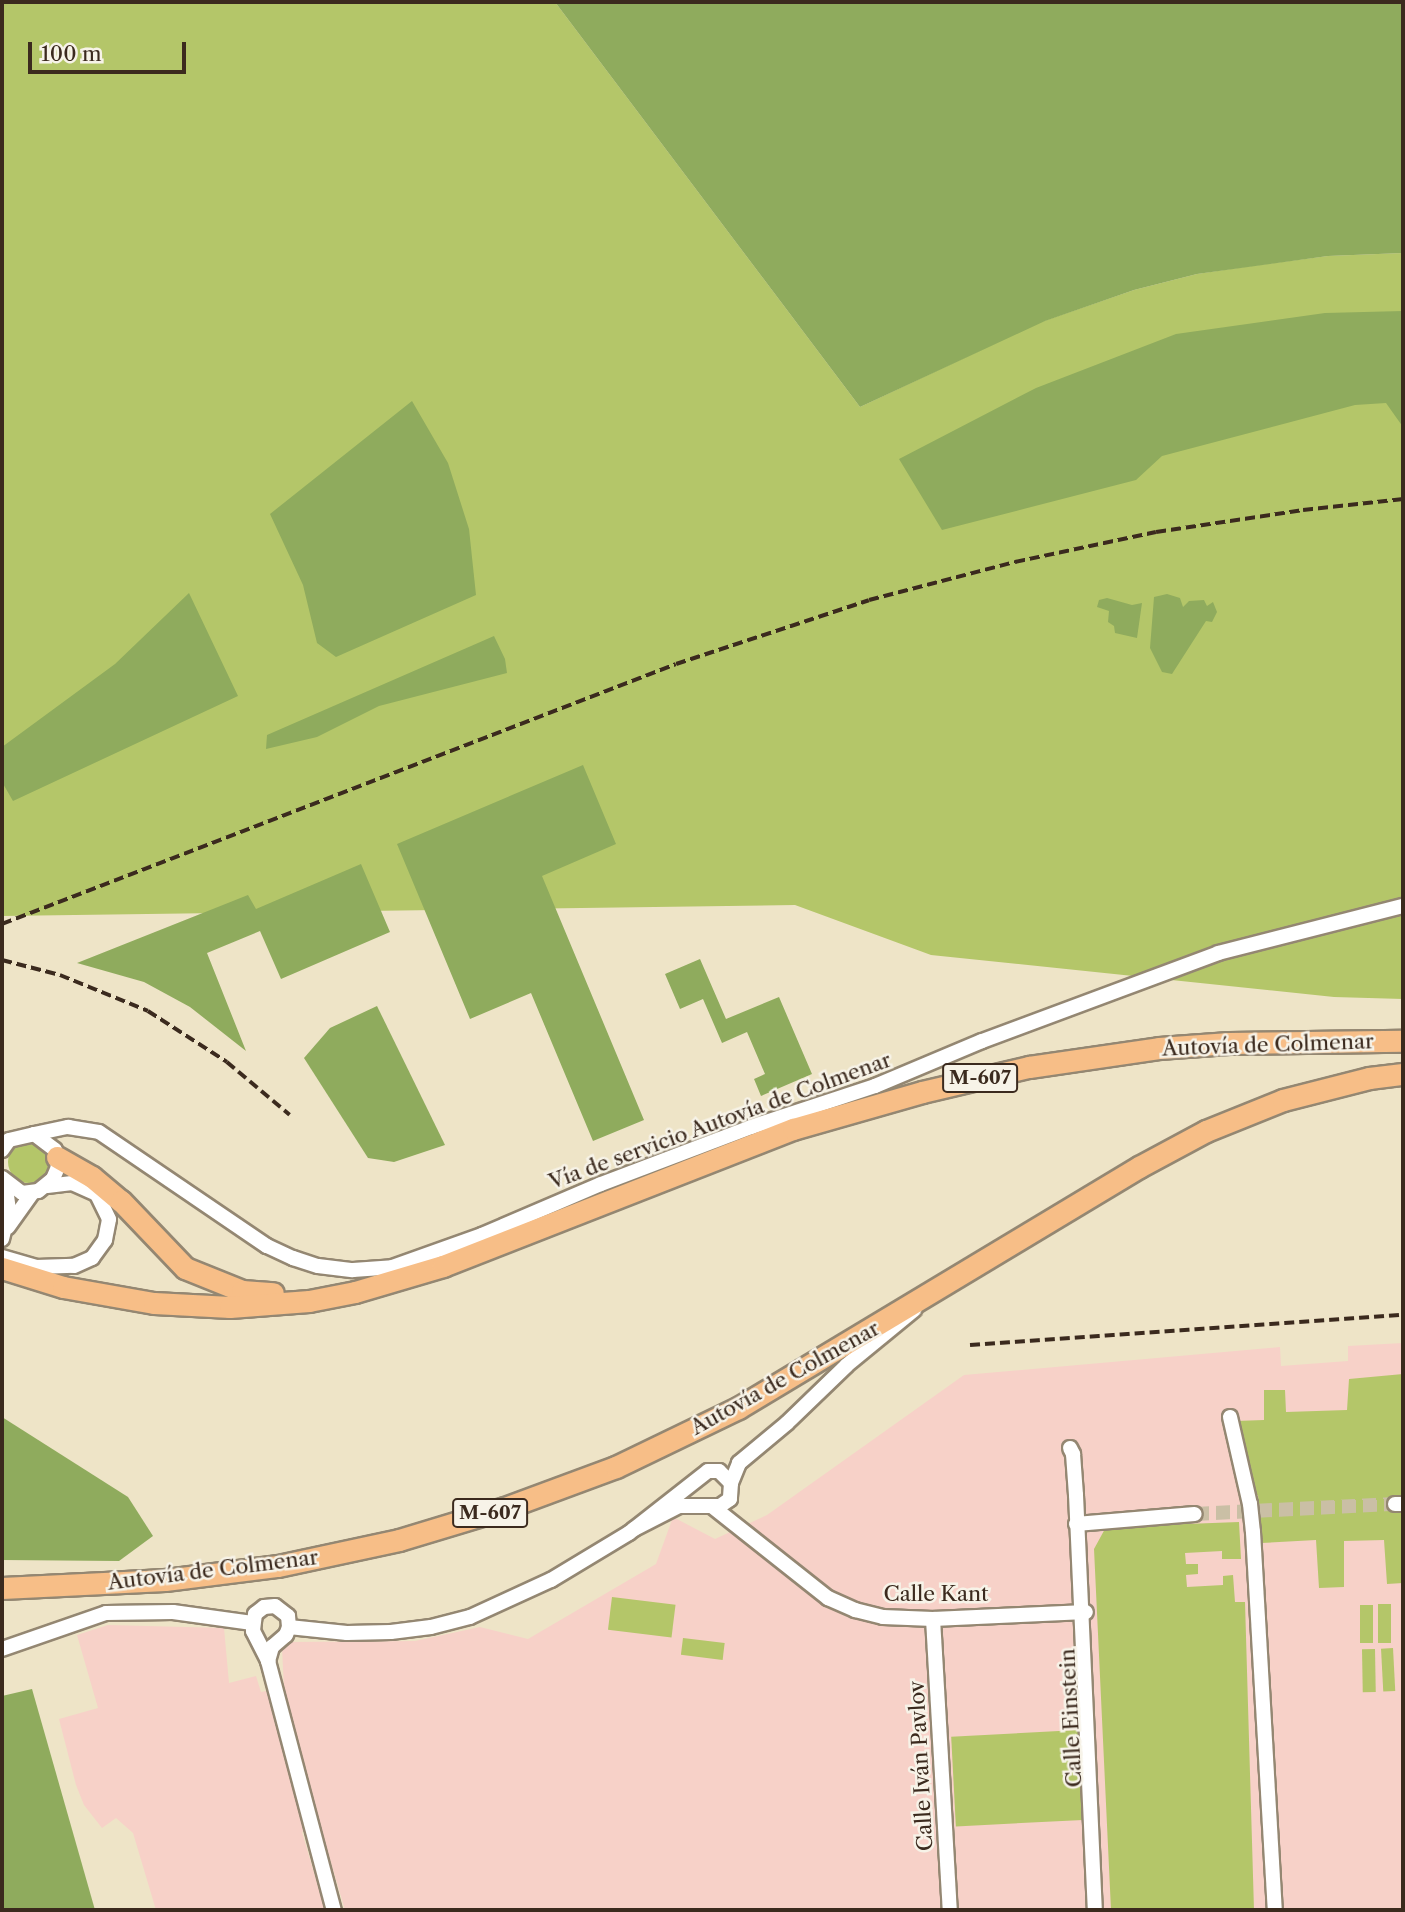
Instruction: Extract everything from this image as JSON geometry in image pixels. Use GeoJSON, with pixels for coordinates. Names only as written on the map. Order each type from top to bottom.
{"type":"FeatureCollection","features":[{"type":"Feature","properties":{"kind":"highway","name":"Autovía de Colmenar"},"geometry":{"type":"LineString","coordinates":[[2,1268],[112,1297],[230,1307],[309,1301],[383,1284],[505,1244],[793,1129],[922,1092],[1029,1067],[1159,1048],[1301,1041],[1403,1041]]}},
{"type":"Feature","properties":{"kind":"highway","name":"Autovía de Colmenar"},"geometry":{"type":"LineString","coordinates":[[2,1588],[165,1580],[278,1566],[399,1540],[505,1508],[616,1467],[738,1408],[934,1293],[1139,1167],[1206,1131],[1283,1100],[1369,1078],[1403,1074]]}},
{"type":"Feature","properties":{"kind":"highway"},"geometry":{"type":"LineString","coordinates":[[57,1157],[92,1177],[121,1201],[168,1253],[185,1268],[205,1278],[242,1291],[270,1293],[346,1283],[383,1284]]}},
{"type":"Feature","properties":{"kind":"street","name":"Vía de servicio Autovía de Colmenar"},"geometry":{"type":"LineString","coordinates":[[4,1143],[68,1127],[99,1132],[267,1246],[293,1258],[318,1266],[353,1270],[392,1267],[482,1235],[637,1170],[751,1127],[875,1086],[982,1041],[1218,953],[1403,906]]}},
{"type":"Feature","properties":{"kind":"street"},"geometry":{"type":"LineString","coordinates":[[34,1134],[48,1142],[57,1157],[58,1167],[47,1185]]}},
{"type":"Feature","properties":{"kind":"street"},"geometry":{"type":"LineString","coordinates":[[2,1257],[36,1267],[63,1267],[83,1262],[98,1252],[105,1240],[109,1219],[97,1194],[72,1183],[47,1185],[33,1192],[22,1193],[3,1180]]}},
{"type":"Feature","properties":{"kind":"street"},"geometry":{"type":"LineString","coordinates":[[3,1180],[9,1210],[3,1235]]}},
{"type":"Feature","properties":{"kind":"street"},"geometry":{"type":"LineString","coordinates":[[3,1235],[33,1192]]}},
{"type":"Feature","properties":{"kind":"street"},"geometry":{"type":"LineString","coordinates":[[737,1527],[730,1499],[731,1483],[738,1463],[787,1423],[847,1365],[934,1293]]}},
{"type":"Feature","properties":{"kind":"street"},"geometry":{"type":"LineString","coordinates":[[1230,1417],[1250,1504],[1253,1532],[1275,1910]]}},
{"type":"Feature","properties":{"kind":"street","name":"Calle Einstein"},"geometry":{"type":"LineString","coordinates":[[1070,1448],[1073,1454],[1080,1523],[1095,1910]]}},
{"type":"Feature","properties":{"kind":"street"},"geometry":{"type":"LineString","coordinates":[[634,1529],[697,1483],[703,1474],[714,1471],[724,1474],[731,1483]]}},
{"type":"Feature","properties":{"kind":"street"},"geometry":{"type":"LineString","coordinates":[[697,1483],[697,1496],[709,1506]]}},
{"type":"Feature","properties":{"kind":"street"},"geometry":{"type":"LineString","coordinates":[[289,1627],[347,1633],[391,1632],[431,1628],[470,1617],[551,1580],[634,1529],[679,1506],[709,1506],[730,1499]]}},
{"type":"Feature","properties":{"kind":"street","name":"Calle Kant"},"geometry":{"type":"LineString","coordinates":[[709,1506],[828,1598],[855,1610],[883,1617],[933,1619],[1083,1612]]}},
{"type":"Feature","properties":{"kind":"street"},"geometry":{"type":"LineString","coordinates":[[1080,1523],[1195,1514]]}},
{"type":"Feature","properties":{"kind":"street"},"geometry":{"type":"LineString","coordinates":[[268,1661],[276,1643],[286,1635],[289,1627],[288,1616],[275,1606],[259,1610],[252,1623],[268,1661],[334,1910]]}},
{"type":"Feature","properties":{"kind":"street"},"geometry":{"type":"LineString","coordinates":[[2,1647],[106,1613],[173,1612],[252,1623]]}},
{"type":"Feature","properties":{"kind":"street","name":"Calle Einstein"},"geometry":{"type":"LineString","coordinates":[[1083,1612],[1102,1910]]}},
{"type":"Feature","properties":{"kind":"street","name":"Calle Iván Pavlov"},"geometry":{"type":"LineString","coordinates":[[933,1619],[950,1910]]}},
{"type":"Feature","properties":{"kind":"street"},"geometry":{"type":"LineString","coordinates":[[257,1637],[264,1642],[276,1643]]}},
{"type":"Feature","properties":{"kind":"shaded area"},"geometry":{"type":"Polygon","coordinates":[[[1403,1343],[1403,1910],[345,1910],[285,1708],[282,1648],[288,1642],[415,1641],[480,1627],[528,1639],[656,1564],[673,1517],[715,1539],[767,1515],[964,1375],[1280,1347],[1281,1366],[1348,1361],[1348,1346],[1403,1343]]]}},
{"type":"Feature","properties":{"kind":"shaded area"},"geometry":{"type":"Polygon","coordinates":[[[108,1625],[224,1628],[229,1683],[256,1676],[261,1692],[266,1691],[286,1741],[305,1830],[302,1832],[325,1910],[156,1910],[133,1833],[116,1818],[102,1828],[84,1805],[59,1719],[98,1708],[77,1635],[108,1625]]]}},
{"type":"Feature","properties":{"kind":"green space"},"geometry":{"type":"Polygon","coordinates":[[[2,2],[555,2],[860,407],[1038,323],[1134,290],[1197,274],[1244,267],[1328,256],[1403,253],[1403,999],[1334,997],[931,955],[795,905],[2,916],[2,2]]]}},
{"type":"Feature","properties":{"kind":"green space"},"geometry":{"type":"Polygon","coordinates":[[[555,2],[1403,2],[1403,253],[1328,256],[1197,274],[1134,290],[1045,321],[860,407],[555,2]]]}},
{"type":"Feature","properties":{"kind":"green space"},"geometry":{"type":"Polygon","coordinates":[[[1403,311],[1403,427],[1386,403],[1355,405],[1162,456],[1136,480],[942,530],[899,459],[1036,388],[1176,334],[1325,313],[1403,311]]]}},
{"type":"Feature","properties":{"kind":"green space"},"geometry":{"type":"Polygon","coordinates":[[[412,401],[448,463],[469,529],[476,595],[336,657],[317,643],[303,585],[270,514],[412,401]]]}},
{"type":"Feature","properties":{"kind":"green space"},"geometry":{"type":"Polygon","coordinates":[[[189,593],[238,696],[13,801],[2,782],[2,747],[115,664],[189,593]]]}},
{"type":"Feature","properties":{"kind":"green space"},"geometry":{"type":"Polygon","coordinates":[[[1167,594],[1180,598],[1183,607],[1189,601],[1204,600],[1207,606],[1213,602],[1217,612],[1212,622],[1206,621],[1172,674],[1162,672],[1150,648],[1154,597],[1167,594]]]}},
{"type":"Feature","properties":{"kind":"green space"},"geometry":{"type":"Polygon","coordinates":[[[1107,598],[1132,605],[1142,603],[1137,638],[1115,633],[1114,626],[1108,622],[1109,611],[1097,607],[1099,600],[1107,598]]]}},
{"type":"Feature","properties":{"kind":"green space"},"geometry":{"type":"Polygon","coordinates":[[[494,636],[505,659],[507,673],[379,706],[317,737],[266,749],[267,735],[494,636]]]}},
{"type":"Feature","properties":{"kind":"green space"},"geometry":{"type":"Polygon","coordinates":[[[583,765],[616,844],[542,876],[644,1120],[593,1141],[531,993],[470,1019],[397,844],[583,765]]]}},
{"type":"Feature","properties":{"kind":"green space"},"geometry":{"type":"Polygon","coordinates":[[[361,864],[390,932],[281,979],[260,931],[207,953],[246,1051],[190,1007],[144,982],[77,963],[248,895],[256,909],[361,864]]]}},
{"type":"Feature","properties":{"kind":"green space"},"geometry":{"type":"Polygon","coordinates":[[[700,959],[726,1019],[779,997],[812,1074],[761,1096],[754,1079],[765,1074],[747,1032],[722,1043],[703,999],[680,1009],[665,974],[700,959]]]}},
{"type":"Feature","properties":{"kind":"green space"},"geometry":{"type":"Polygon","coordinates":[[[377,1006],[445,1145],[394,1162],[368,1158],[304,1058],[330,1028],[377,1006]]]}},
{"type":"Feature","properties":{"kind":"green space"},"geometry":{"type":"Polygon","coordinates":[[[29,1141],[44,1147],[50,1162],[44,1177],[29,1183],[14,1177],[8,1162],[14,1147],[29,1141]]]}},
{"type":"Feature","properties":{"kind":"green space"},"geometry":{"type":"Polygon","coordinates":[[[1403,1374],[1403,1497],[1393,1498],[1392,1513],[1403,1513],[1403,1583],[1387,1584],[1384,1540],[1344,1541],[1344,1587],[1319,1588],[1316,1540],[1261,1543],[1258,1495],[1239,1496],[1236,1421],[1264,1420],[1264,1390],[1285,1390],[1286,1412],[1347,1410],[1349,1379],[1403,1374]]]}},
{"type":"Feature","properties":{"kind":"green space"},"geometry":{"type":"Polygon","coordinates":[[[2,1417],[128,1497],[153,1536],[119,1561],[2,1560],[2,1417]]]}},
{"type":"Feature","properties":{"kind":"green space"},"geometry":{"type":"Polygon","coordinates":[[[1239,1522],[1241,1559],[1222,1559],[1222,1551],[1185,1553],[1186,1564],[1198,1564],[1198,1574],[1186,1575],[1187,1587],[1223,1585],[1223,1576],[1233,1575],[1235,1602],[1245,1602],[1254,1910],[1111,1910],[1094,1549],[1106,1527],[1239,1522]]]}},
{"type":"Feature","properties":{"kind":"green space"},"geometry":{"type":"Polygon","coordinates":[[[612,1597],[676,1605],[672,1638],[608,1630],[612,1597]]]}},
{"type":"Feature","properties":{"kind":"green space"},"geometry":{"type":"Polygon","coordinates":[[[1378,1604],[1391,1604],[1391,1643],[1378,1643],[1378,1604]]]}},
{"type":"Feature","properties":{"kind":"green space"},"geometry":{"type":"Polygon","coordinates":[[[1360,1605],[1373,1605],[1373,1643],[1360,1643],[1360,1605]]]}},
{"type":"Feature","properties":{"kind":"green space"},"geometry":{"type":"Polygon","coordinates":[[[683,1638],[725,1643],[723,1660],[681,1655],[683,1638]]]}},
{"type":"Feature","properties":{"kind":"green space"},"geometry":{"type":"Polygon","coordinates":[[[1393,1648],[1395,1691],[1383,1692],[1381,1649],[1393,1648]]]}},
{"type":"Feature","properties":{"kind":"green space"},"geometry":{"type":"Polygon","coordinates":[[[1362,1649],[1375,1649],[1376,1692],[1363,1692],[1362,1649]]]}},
{"type":"Feature","properties":{"kind":"green space"},"geometry":{"type":"Polygon","coordinates":[[[32,1689],[95,1910],[2,1910],[2,1696],[32,1689]]]}},
{"type":"Feature","properties":{"kind":"green space"},"geometry":{"type":"Polygon","coordinates":[[[1078,1730],[1083,1820],[956,1827],[951,1737],[1078,1730]]]}},
{"type":"Feature","properties":{"kind":"tunnel"},"geometry":{"type":"LineString","coordinates":[[1195,1514],[1395,1504]]}},
{"type":"Feature","properties":{"kind":"railway"},"geometry":{"type":"LineString","coordinates":[[2,924],[676,664],[869,600],[1015,562],[1156,532],[1303,510],[1403,499]]}},
{"type":"Feature","properties":{"kind":"railway"},"geometry":{"type":"LineString","coordinates":[[2,960],[60,975],[148,1011],[227,1062],[290,1115]]}},
{"type":"Feature","properties":{"kind":"railway"},"geometry":{"type":"LineString","coordinates":[[970,1345],[1403,1315]]}}]}
